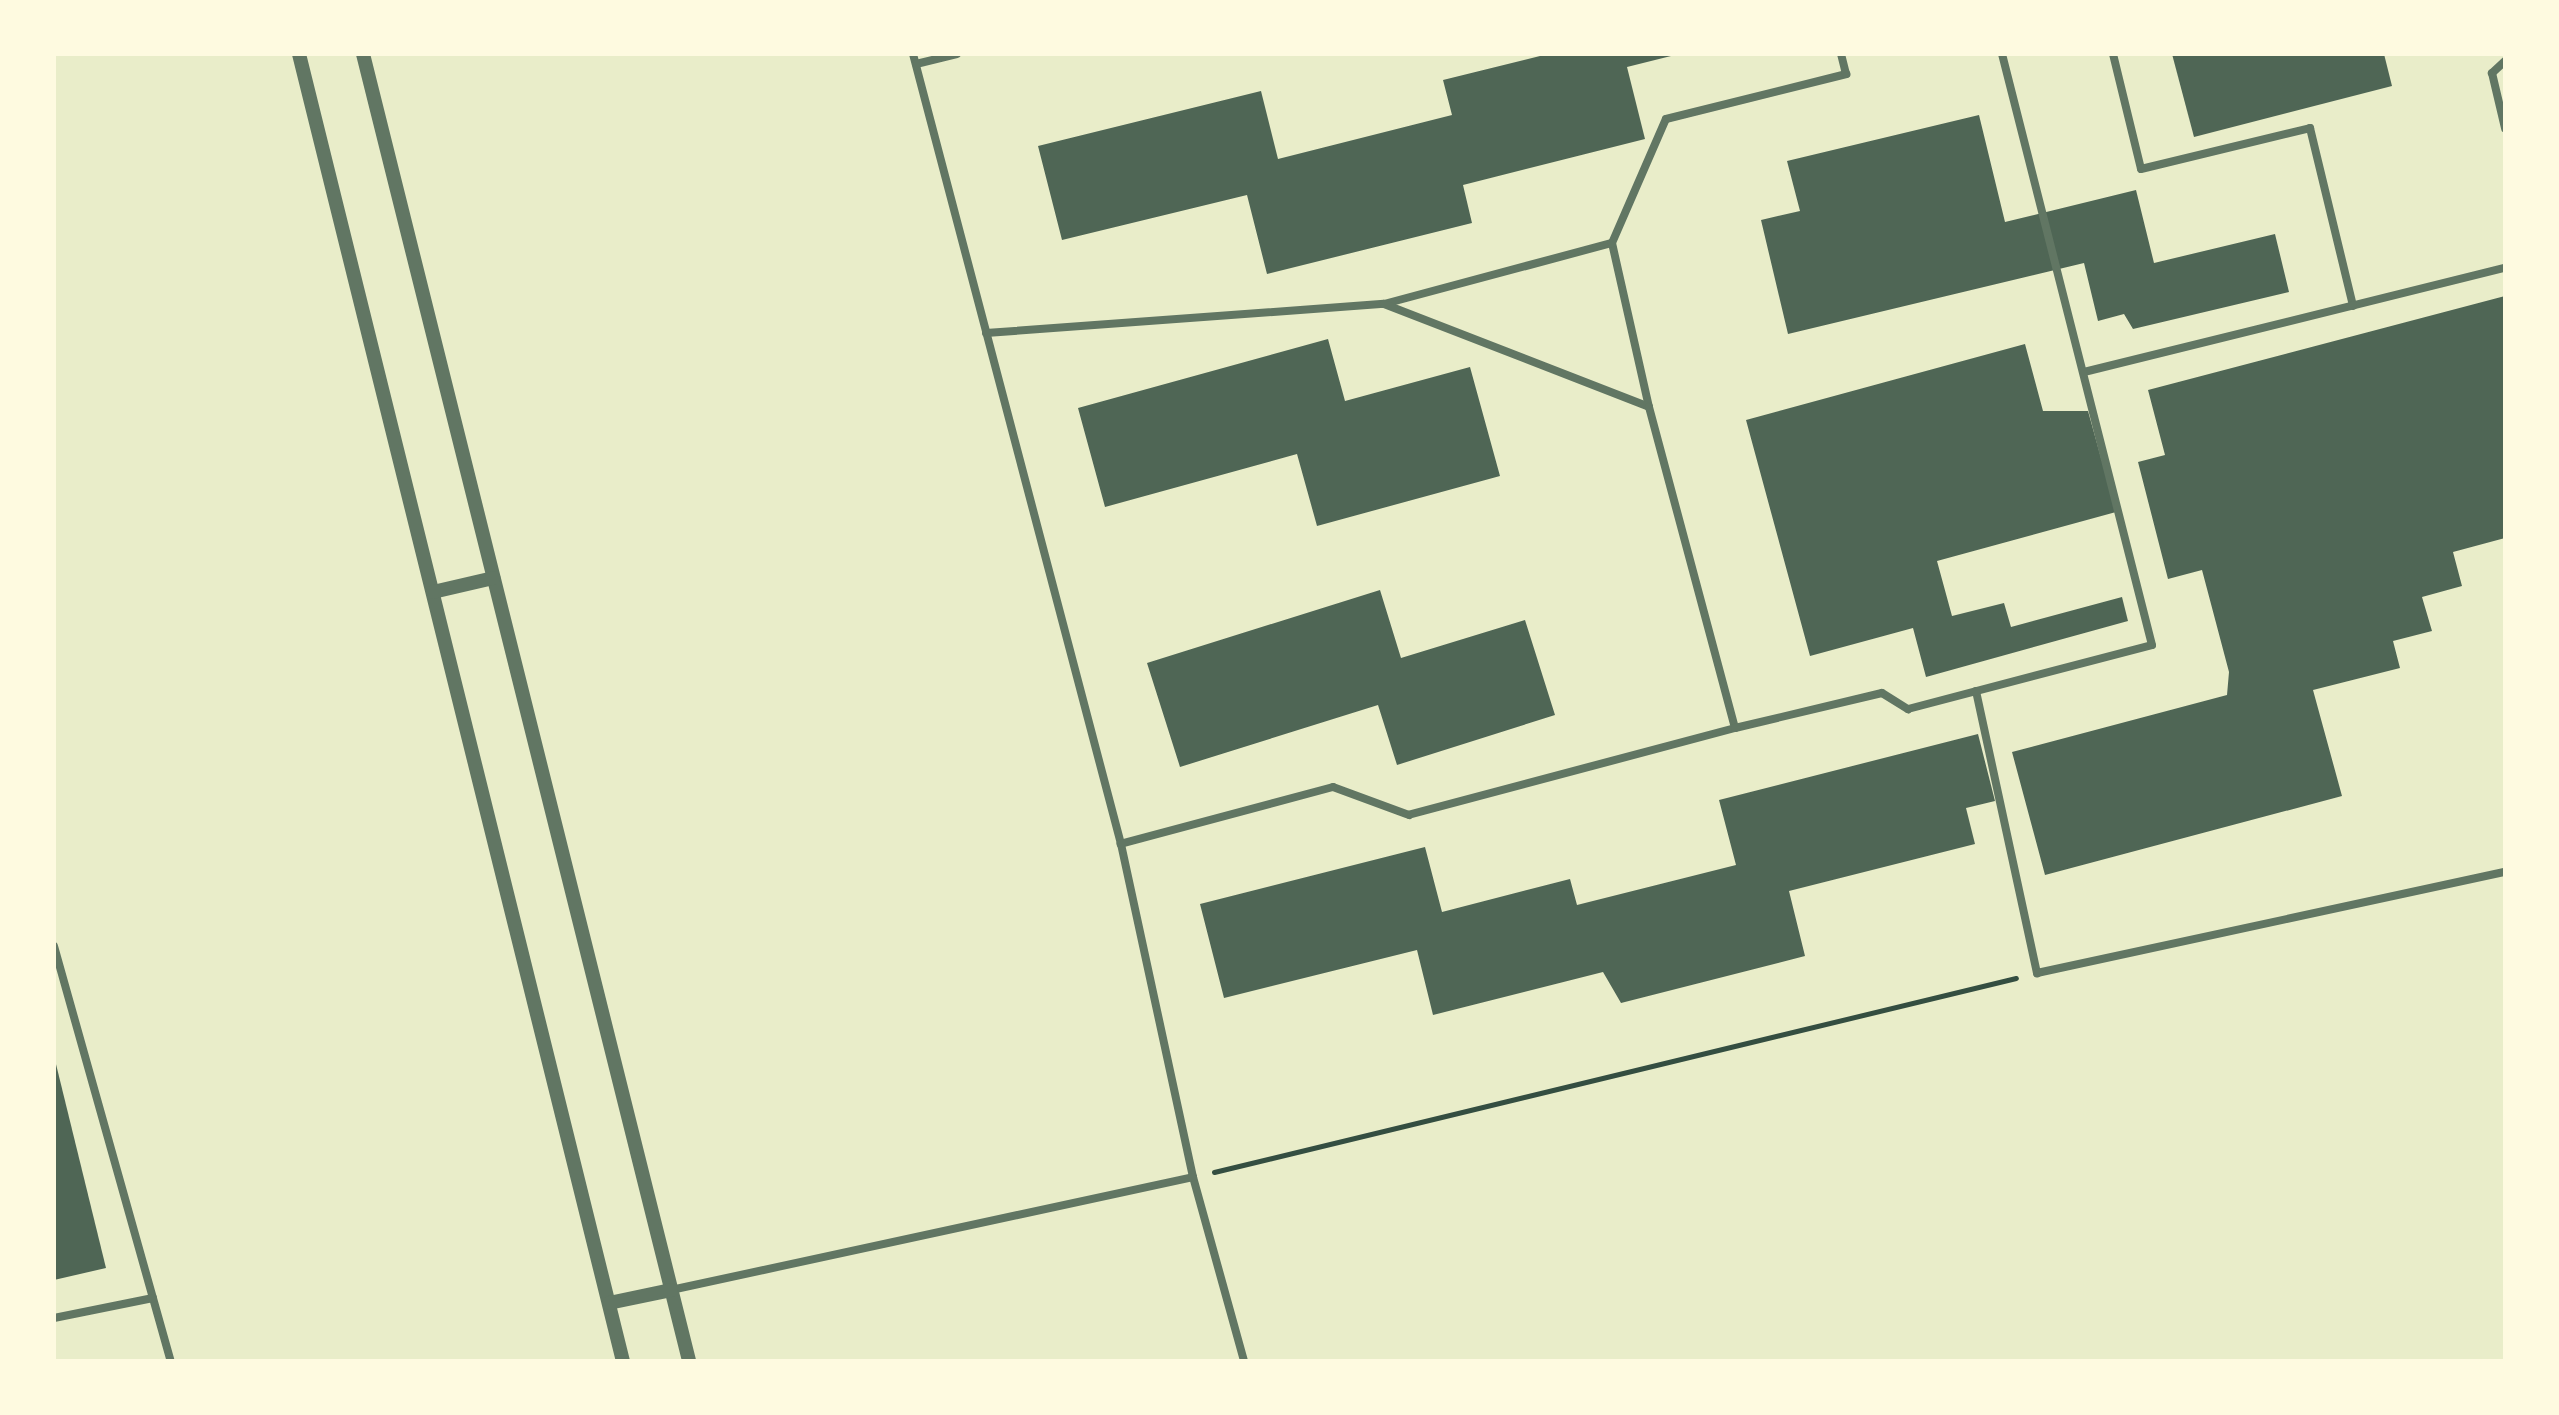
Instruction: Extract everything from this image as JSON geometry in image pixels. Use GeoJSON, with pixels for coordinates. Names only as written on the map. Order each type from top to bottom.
{"type":"FeatureCollection","features":[{"type":"Feature","properties":{"kind":"street"},"geometry":{"type":"LineString","coordinates":[[299,54],[623,1361]]}},
{"type":"Feature","properties":{"kind":"street"},"geometry":{"type":"LineString","coordinates":[[363,54],[689,1361]]}},
{"type":"Feature","properties":{"kind":"street"},"geometry":{"type":"LineString","coordinates":[[913,54],[1121,844],[1193,1177],[1244,1361]]}},
{"type":"Feature","properties":{"kind":"street"},"geometry":{"type":"LineString","coordinates":[[916,64],[957,54]]}},
{"type":"Feature","properties":{"kind":"street"},"geometry":{"type":"LineString","coordinates":[[1735,728],[1649,407],[1612,243],[1666,119],[1846,74],[1841,54]]}},
{"type":"Feature","properties":{"kind":"street"},"geometry":{"type":"LineString","coordinates":[[1121,844],[1333,787],[1409,815],[1735,728],[1882,693],[1908,709],[2152,645],[2002,54]]}},
{"type":"Feature","properties":{"kind":"street"},"geometry":{"type":"LineString","coordinates":[[2113,54],[2141,169],[2310,128],[2353,306]]}},
{"type":"Feature","properties":{"kind":"street"},"geometry":{"type":"LineString","coordinates":[[2505,61],[2492,73],[2505,128]]}},
{"type":"Feature","properties":{"kind":"street"},"geometry":{"type":"LineString","coordinates":[[986,333],[1384,304],[1612,243]]}},
{"type":"Feature","properties":{"kind":"street"},"geometry":{"type":"LineString","coordinates":[[2084,372],[2505,268]]}},
{"type":"Feature","properties":{"kind":"street"},"geometry":{"type":"LineString","coordinates":[[1384,304],[1649,407]]}},
{"type":"Feature","properties":{"kind":"street"},"geometry":{"type":"LineString","coordinates":[[433,592],[493,578]]}},
{"type":"Feature","properties":{"kind":"street"},"geometry":{"type":"LineString","coordinates":[[1976,691],[2037,973],[2505,872]]}},
{"type":"Feature","properties":{"kind":"street"},"geometry":{"type":"LineString","coordinates":[[54,946],[171,1361]]}},
{"type":"Feature","properties":{"kind":"street"},"geometry":{"type":"LineString","coordinates":[[609,1303],[1193,1177]]}},
{"type":"Feature","properties":{"kind":"street"},"geometry":{"type":"LineString","coordinates":[[54,1318],[153,1298]]}},
{"type":"Feature","properties":{"kind":"path"},"geometry":{"type":"LineString","coordinates":[[1193,1177],[2037,973]]}},
{"type":"Feature","properties":{"kind":"building"},"geometry":{"type":"Polygon","coordinates":[[[1548,54],[1675,55],[1627,67],[1645,139],[1463,185],[1472,223],[1267,274],[1247,195],[1062,240],[1038,146],[1261,91],[1278,159],[1452,115],[1443,80],[1548,54]]]}},
{"type":"Feature","properties":{"kind":"building"},"geometry":{"type":"Polygon","coordinates":[[[2172,54],[2384,54],[2392,86],[2194,137],[2172,54]]]}},
{"type":"Feature","properties":{"kind":"building"},"geometry":{"type":"Polygon","coordinates":[[[1979,115],[2005,222],[2136,190],[2154,263],[2275,234],[2289,292],[2133,329],[2124,314],[2098,321],[2084,263],[1788,334],[1761,220],[1800,211],[1787,161],[1979,115]]]}},
{"type":"Feature","properties":{"kind":"building"},"geometry":{"type":"Polygon","coordinates":[[[2505,296],[2505,538],[2453,552],[2462,586],[2422,597],[2432,631],[2393,641],[2400,668],[2313,690],[2342,796],[2045,875],[2012,752],[2227,695],[2229,672],[2202,570],[2168,579],[2138,462],[2165,455],[2148,390],[2505,296]]]}},
{"type":"Feature","properties":{"kind":"building"},"geometry":{"type":"Polygon","coordinates":[[[1328,339],[1345,401],[1470,367],[1500,476],[1317,526],[1297,454],[1105,507],[1078,408],[1328,339]]]}},
{"type":"Feature","properties":{"kind":"building"},"geometry":{"type":"Polygon","coordinates":[[[2025,344],[2043,411],[2088,411],[2116,512],[1937,561],[1952,616],[2004,603],[2011,627],[2122,597],[2128,621],[1926,677],[1913,628],[1810,656],[1746,420],[2025,344]]]}},
{"type":"Feature","properties":{"kind":"building"},"geometry":{"type":"Polygon","coordinates":[[[1380,590],[1401,658],[1525,620],[1555,715],[1397,765],[1378,705],[1180,767],[1147,663],[1380,590]]]}},
{"type":"Feature","properties":{"kind":"building"},"geometry":{"type":"Polygon","coordinates":[[[1978,734],[1995,801],[1966,808],[1975,844],[1789,891],[1805,956],[1621,1003],[1603,972],[1433,1015],[1417,950],[1224,998],[1200,904],[1425,847],[1442,912],[1570,879],[1577,905],[1736,865],[1719,800],[1978,734]]]}},
{"type":"Feature","properties":{"kind":"building"},"geometry":{"type":"Polygon","coordinates":[[[54,1056],[106,1268],[54,1280],[54,1056]]]}}]}
